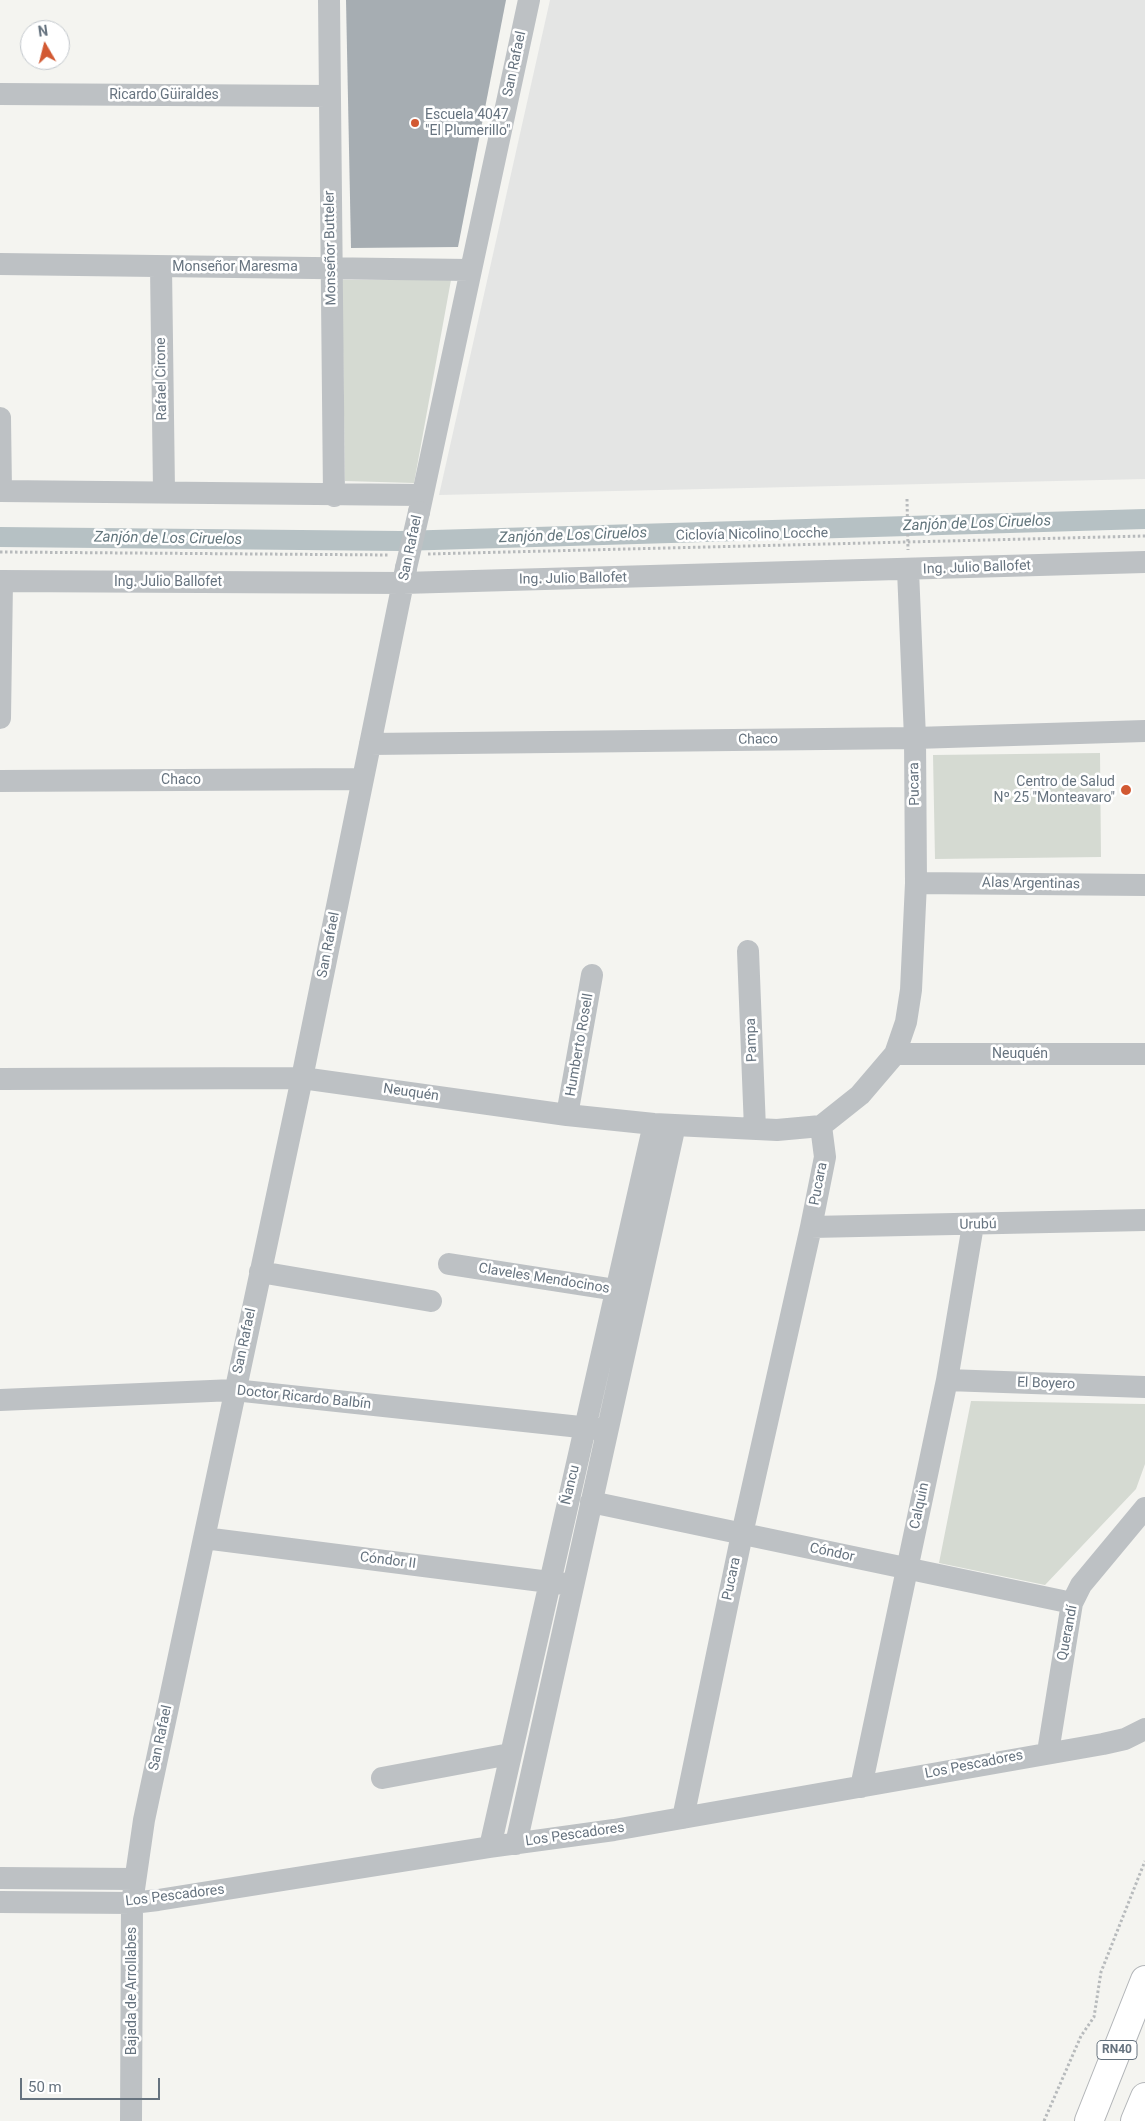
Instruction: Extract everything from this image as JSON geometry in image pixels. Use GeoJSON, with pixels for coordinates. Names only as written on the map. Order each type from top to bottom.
{"type":"FeatureCollection","features":[{"type":"Feature","properties":{"kind":"highway","name":"RN40"},"geometry":{"type":"LineString","coordinates":[[1089,2121],[1145,1980]]}},
{"type":"Feature","properties":{"kind":"highway"},"geometry":{"type":"LineString","coordinates":[[1135,2121],[1145,2097]]}},
{"type":"Feature","properties":{"kind":"street","name":"Monseñor Butteler"},"geometry":{"type":"LineString","coordinates":[[329,0],[334,496]]}},
{"type":"Feature","properties":{"kind":"street","name":"San Rafael"},"geometry":{"type":"LineString","coordinates":[[134,1891],[150,1791],[302,1078],[370,744],[401,569],[420,504],[529,0]]}},
{"type":"Feature","properties":{"kind":"street","name":"Ricardo Güiraldes"},"geometry":{"type":"LineString","coordinates":[[0,94],[329,96]]}},
{"type":"Feature","properties":{"kind":"street","name":"Monseñor Maresma"},"geometry":{"type":"LineString","coordinates":[[0,264],[470,270]]}},
{"type":"Feature","properties":{"kind":"street","name":"Rafael Cirone"},"geometry":{"type":"LineString","coordinates":[[161,267],[164,491]]}},
{"type":"Feature","properties":{"kind":"street"},"geometry":{"type":"LineString","coordinates":[[0,418],[0,491],[164,491],[334,496],[420,504]]}},
{"type":"Feature","properties":{"kind":"street","name":"Ing. Julio Ballofet"},"geometry":{"type":"LineString","coordinates":[[1,581],[401,569],[908,570],[1145,562]]}},
{"type":"Feature","properties":{"kind":"street","name":"Pucara"},"geometry":{"type":"LineString","coordinates":[[683,1818],[742,1534],[825,1157],[821,1126],[860,1095],[895,1054],[906,1022],[911,990],[916,883],[915,738],[908,570]]}},
{"type":"Feature","properties":{"kind":"street"},"geometry":{"type":"LineString","coordinates":[[0,718],[1,581]]}},
{"type":"Feature","properties":{"kind":"street","name":"Chaco"},"geometry":{"type":"LineString","coordinates":[[370,744],[915,738],[1145,731]]}},
{"type":"Feature","properties":{"kind":"street","name":"Chaco"},"geometry":{"type":"LineString","coordinates":[[0,782],[362,779]]}},
{"type":"Feature","properties":{"kind":"street","name":"Alas Argentinas"},"geometry":{"type":"LineString","coordinates":[[916,883],[1145,885]]}},
{"type":"Feature","properties":{"kind":"street","name":"Pampa"},"geometry":{"type":"LineString","coordinates":[[748,951],[755,1129]]}},
{"type":"Feature","properties":{"kind":"street","name":"Humberto Rosell"},"geometry":{"type":"LineString","coordinates":[[567,1115],[592,976]]}},
{"type":"Feature","properties":{"kind":"street","name":"Neuquén"},"geometry":{"type":"LineString","coordinates":[[895,1054],[1145,1054]]}},
{"type":"Feature","properties":{"kind":"street","name":"Neuquén"},"geometry":{"type":"LineString","coordinates":[[0,1079],[302,1078],[567,1115],[664,1124],[777,1130],[821,1126]]}},
{"type":"Feature","properties":{"kind":"street","name":"Ñancu"},"geometry":{"type":"LineString","coordinates":[[516,1844],[608,1430],[627,1291],[664,1124]]}},
{"type":"Feature","properties":{"kind":"street","name":"Urubú"},"geometry":{"type":"LineString","coordinates":[[811,1227],[1145,1220]]}},
{"type":"Feature","properties":{"kind":"street","name":"Calquin"},"geometry":{"type":"LineString","coordinates":[[861,1787],[947,1380],[973,1225]]}},
{"type":"Feature","properties":{"kind":"street","name":"Claveles Mendocinos"},"geometry":{"type":"LineString","coordinates":[[449,1264],[627,1291]]}},
{"type":"Feature","properties":{"kind":"street"},"geometry":{"type":"LineString","coordinates":[[260,1272],[431,1301]]}},
{"type":"Feature","properties":{"kind":"street","name":"Ñancu"},"geometry":{"type":"LineString","coordinates":[[490,1847],[584,1428],[627,1291]]}},
{"type":"Feature","properties":{"kind":"street","name":"El Boyero"},"geometry":{"type":"LineString","coordinates":[[947,1380],[1145,1387]]}},
{"type":"Feature","properties":{"kind":"street","name":"Doctor Ricardo Balbín"},"geometry":{"type":"LineString","coordinates":[[0,1400],[234,1390],[608,1430]]}},
{"type":"Feature","properties":{"kind":"street","name":"Cóndor"},"geometry":{"type":"LineString","coordinates":[[592,1502],[1072,1603]]}},
{"type":"Feature","properties":{"kind":"street","name":"Querandí"},"geometry":{"type":"LineString","coordinates":[[1048,1752],[1072,1603],[1082,1585],[1145,1508]]}},
{"type":"Feature","properties":{"kind":"street","name":"Cóndor II"},"geometry":{"type":"LineString","coordinates":[[204,1538],[573,1585]]}},
{"type":"Feature","properties":{"kind":"street","name":"Los Pescadores"},"geometry":{"type":"LineString","coordinates":[[0,1902],[134,1891],[516,1844],[683,1818],[1125,1739],[1145,1729]]}},
{"type":"Feature","properties":{"kind":"street"},"geometry":{"type":"LineString","coordinates":[[382,1778],[510,1754]]}},
{"type":"Feature","properties":{"kind":"street","name":"Los Pescadores"},"geometry":{"type":"LineString","coordinates":[[0,1878],[134,1891]]}},
{"type":"Feature","properties":{"kind":"street","name":"Bajada de Arrollabes"},"geometry":{"type":"LineString","coordinates":[[131,2121],[134,1891]]}},
{"type":"Feature","properties":{"kind":"path"},"geometry":{"type":"LineString","coordinates":[[907,499],[907,540]]}},
{"type":"Feature","properties":{"kind":"path","name":"Ciclovía Nicolino Locche"},"geometry":{"type":"LineString","coordinates":[[424,554],[1145,536]]}},
{"type":"Feature","properties":{"kind":"path"},"geometry":{"type":"LineString","coordinates":[[0,552],[401,569]]}},
{"type":"Feature","properties":{"kind":"path"},"geometry":{"type":"LineString","coordinates":[[1044,2121],[1081,2036],[1094,2017],[1101,1972],[1145,1861]]}},
{"type":"Feature","properties":{"kind":"shaded area"},"geometry":{"type":"Polygon","coordinates":[[[550,0],[1145,0],[1145,479],[439,495],[550,0]]]}},
{"type":"Feature","properties":{"kind":"shaded area"},"geometry":{"type":"Polygon","coordinates":[[[342,280],[451,280],[414,483],[345,481],[342,280]]]}},
{"type":"Feature","properties":{"kind":"shaded area"},"geometry":{"type":"Polygon","coordinates":[[[1100,753],[1101,857],[935,859],[933,755],[1100,753]]]}},
{"type":"Feature","properties":{"kind":"shaded area"},"geometry":{"type":"Polygon","coordinates":[[[971,1401],[1145,1404],[1145,1464],[1136,1489],[1045,1585],[939,1563],[971,1401]]]}},
{"type":"Feature","properties":{"kind":"building","name":"Escuela 4047 \"El Plumerillo\""},"geometry":{"type":"Polygon","coordinates":[[[346,0],[506,0],[458,247],[351,248],[346,0]]]}},
{"type":"Feature","properties":{"kind":"waterway","name":"Zanjón de Los Ciruelos"},"geometry":{"type":"LineString","coordinates":[[0,537],[400,541],[1145,519]]}},
{"type":"Feature","properties":{"kind":"place","name":"Escuela 4047 \"El Plumerillo\""},"geometry":{"type":"Point","coordinates":[415,123]}},
{"type":"Feature","properties":{"kind":"place","name":"Centro de Salud Nº 25 \"Monteavaro\""},"geometry":{"type":"Point","coordinates":[1126,790]}}]}
